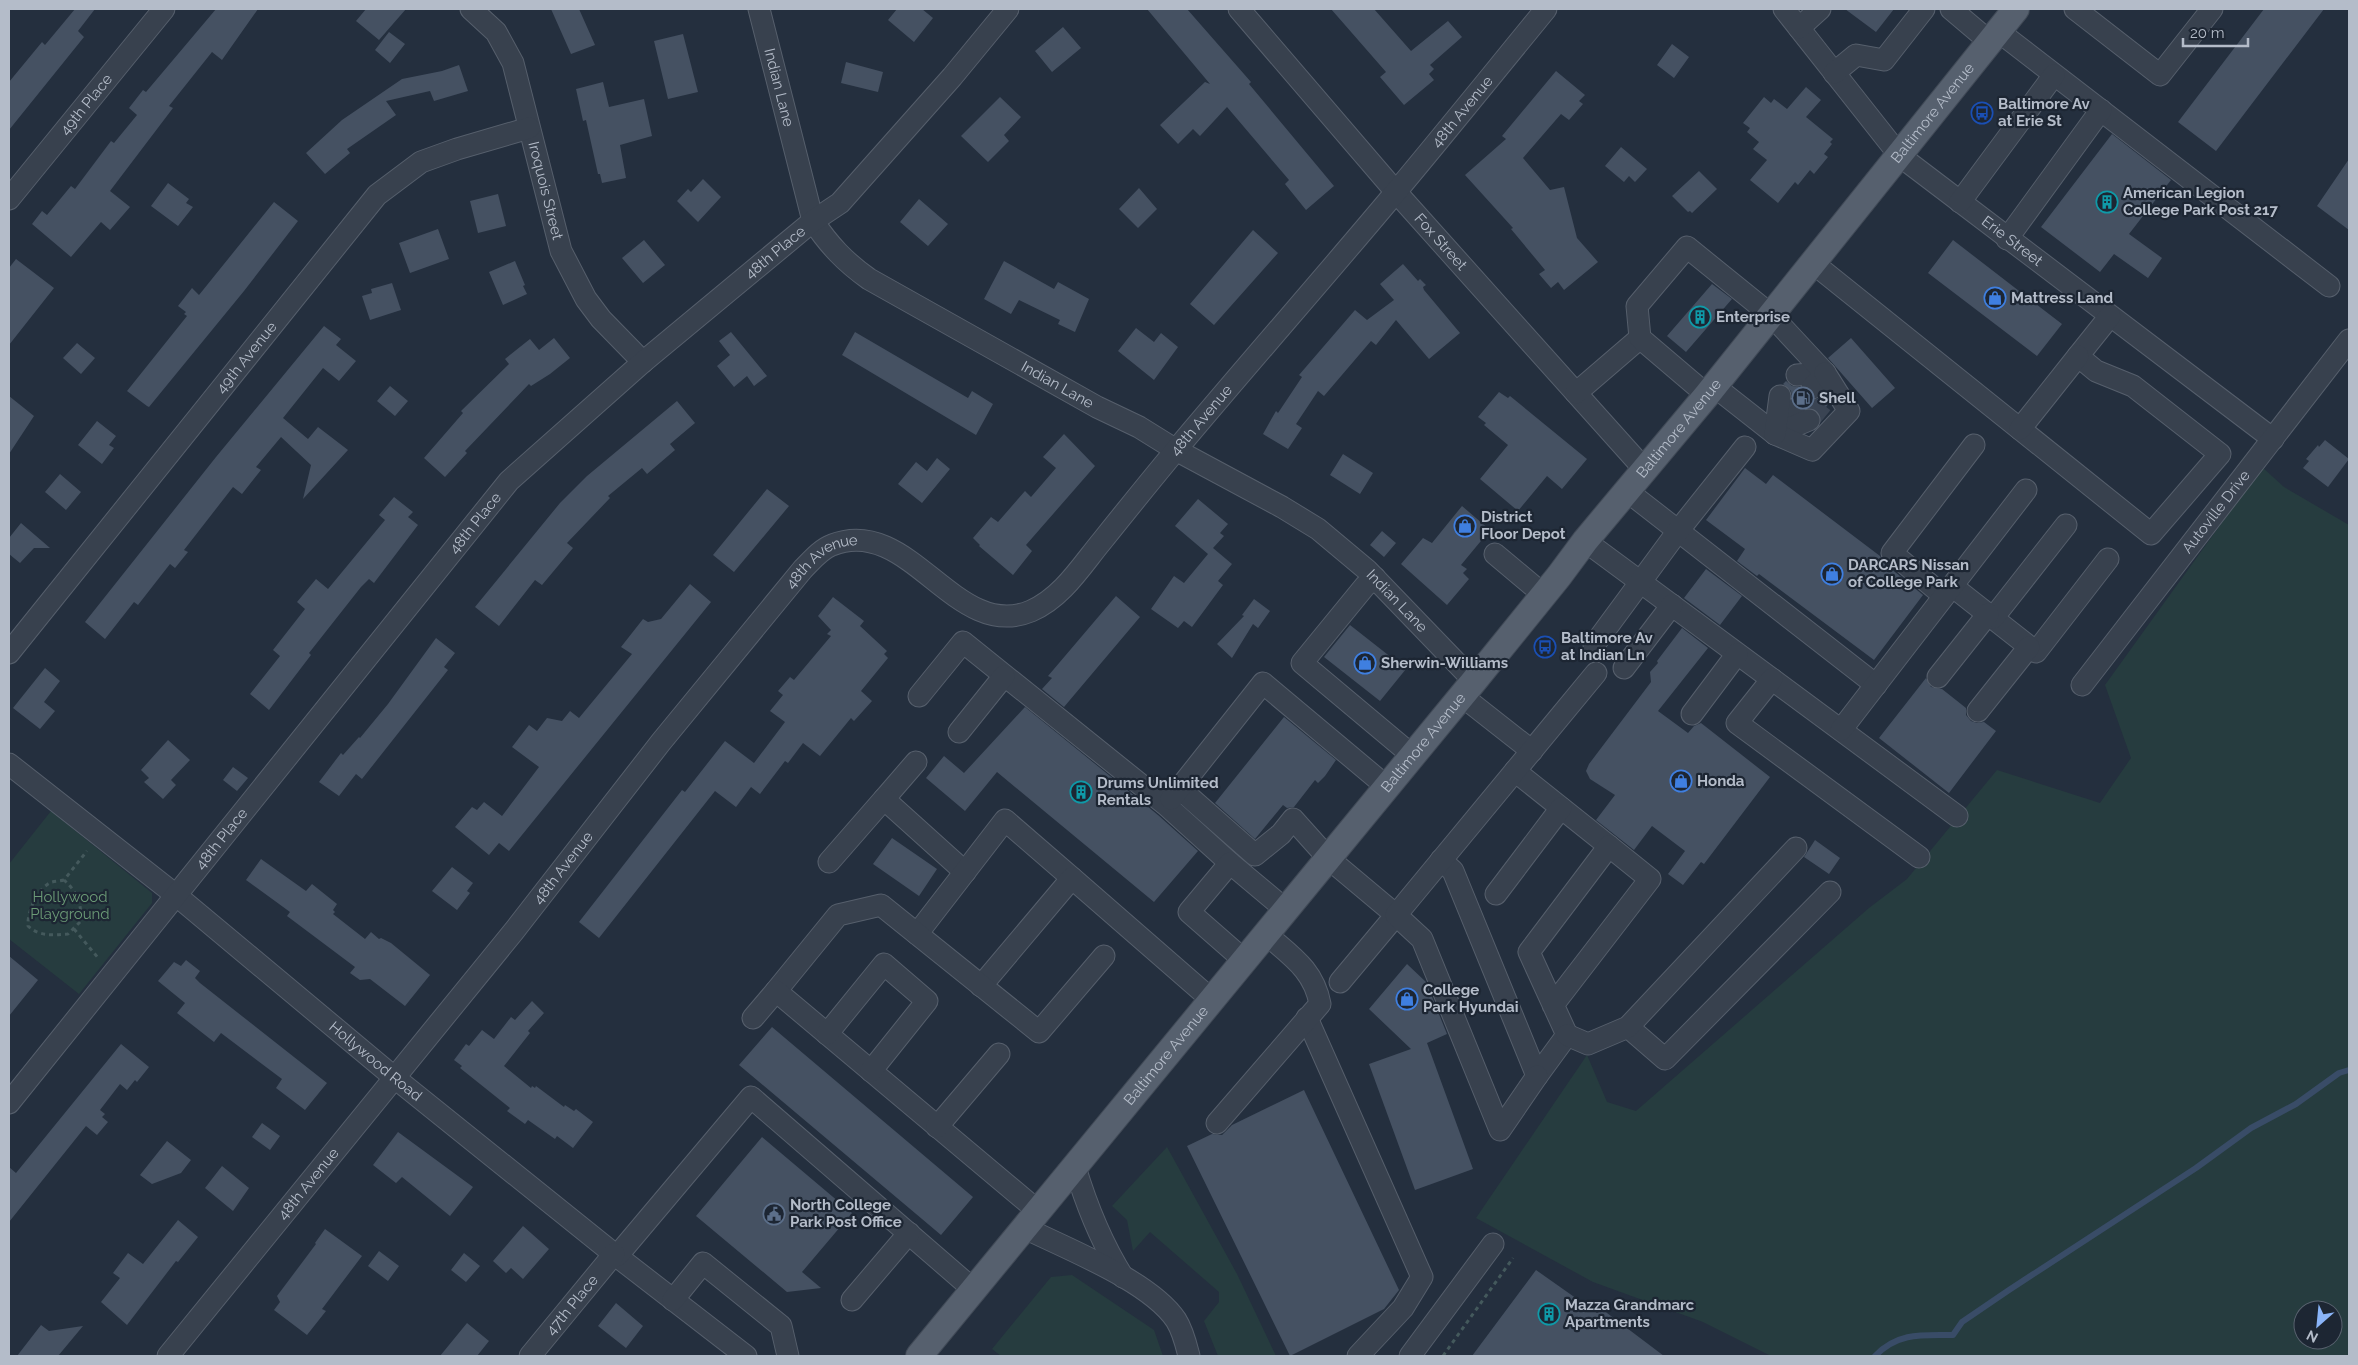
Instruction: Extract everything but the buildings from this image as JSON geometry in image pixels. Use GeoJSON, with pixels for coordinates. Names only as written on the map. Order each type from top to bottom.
{"type":"FeatureCollection","features":[{"type":"Feature","properties":{"kind":"main road","name":"Baltimore Avenue"},"geometry":{"type":"LineString","coordinates":[[927,1354],[974,1290],[1544,595],[1585,541],[1900,156],[2016,9]]}},
{"type":"Feature","properties":{"kind":"street","name":"49th Place"},"geometry":{"type":"LineString","coordinates":[[9,199],[164,9]]}},
{"type":"Feature","properties":{"kind":"street","name":"Iroquois Street"},"geometry":{"type":"LineString","coordinates":[[471,9],[496,32],[506,48],[518,78],[561,251],[574,280],[601,319],[643,362]]}},
{"type":"Feature","properties":{"kind":"street","name":"Indian Lane"},"geometry":{"type":"LineString","coordinates":[[759,9],[813,221],[828,244],[840,257],[869,279],[1097,407],[1139,427],[1176,450],[1282,506],[1318,530],[1345,550],[1375,578],[1468,688],[1532,751]]}},
{"type":"Feature","properties":{"kind":"street","name":"48th Place"},"geometry":{"type":"LineString","coordinates":[[9,1103],[509,481],[643,362],[813,221],[840,203],[952,77],[1008,9]]}},
{"type":"Feature","properties":{"kind":"street","name":"Fox Street"},"geometry":{"type":"LineString","coordinates":[[1240,9],[1396,192],[1645,470]]}},
{"type":"Feature","properties":{"kind":"street","name":"48th Avenue"},"geometry":{"type":"LineString","coordinates":[[168,1356],[514,931],[725,662],[803,569],[830,546],[865,540],[882,544],[910,561],[952,595],[978,608],[994,613],[1014,615],[1030,611],[1058,593],[1176,450],[1396,192],[1546,9]]}},
{"type":"Feature","properties":{"kind":"street","name":"Erie Street"},"geometry":{"type":"LineString","coordinates":[[1784,9],[1900,156],[2007,239],[2274,439]]}},
{"type":"Feature","properties":{"kind":"street"},"geometry":{"type":"LineString","coordinates":[[1799,28],[1820,9]]}},
{"type":"Feature","properties":{"kind":"street"},"geometry":{"type":"LineString","coordinates":[[1834,73],[1856,55],[1884,60],[1924,9]]}},
{"type":"Feature","properties":{"kind":"street"},"geometry":{"type":"LineString","coordinates":[[1951,9],[2054,75],[2329,286]]}},
{"type":"Feature","properties":{"kind":"street"},"geometry":{"type":"LineString","coordinates":[[2075,9],[2160,75],[2212,9]]}},
{"type":"Feature","properties":{"kind":"street"},"geometry":{"type":"LineString","coordinates":[[1960,202],[2054,75]]}},
{"type":"Feature","properties":{"kind":"street"},"geometry":{"type":"LineString","coordinates":[[2007,239],[2101,110]]}},
{"type":"Feature","properties":{"kind":"street","name":"49th Avenue"},"geometry":{"type":"LineString","coordinates":[[9,653],[377,195],[421,162],[457,149],[530,128]]}},
{"type":"Feature","properties":{"kind":"street"},"geometry":{"type":"LineString","coordinates":[[1687,247],[1771,315],[1815,384],[1849,411],[1812,450],[1775,434],[1710,390],[1640,338],[1637,306],[1687,247]]}},
{"type":"Feature","properties":{"kind":"street"},"geometry":{"type":"LineString","coordinates":[[1813,263],[2150,534],[2220,454],[2133,386],[2096,372],[2078,356]]}},
{"type":"Feature","properties":{"kind":"street"},"geometry":{"type":"LineString","coordinates":[[2020,429],[2110,316]]}},
{"type":"Feature","properties":{"kind":"street"},"geometry":{"type":"LineString","coordinates":[[1576,393],[1640,338]]}},
{"type":"Feature","properties":{"kind":"street","name":"Autoville Drive"},"geometry":{"type":"LineString","coordinates":[[2082,684],[2349,340]]}},
{"type":"Feature","properties":{"kind":"street"},"geometry":{"type":"LineString","coordinates":[[1775,434],[1795,408],[1775,434]]}},
{"type":"Feature","properties":{"kind":"street"},"geometry":{"type":"LineString","coordinates":[[1974,445],[1892,553],[1948,591],[1990,616],[2036,652],[2108,559]]}},
{"type":"Feature","properties":{"kind":"street"},"geometry":{"type":"LineString","coordinates":[[1594,645],[1678,531],[1745,447]]}},
{"type":"Feature","properties":{"kind":"street"},"geometry":{"type":"LineString","coordinates":[[1841,730],[2026,490]]}},
{"type":"Feature","properties":{"kind":"street"},"geometry":{"type":"LineString","coordinates":[[1627,491],[1876,686]]}},
{"type":"Feature","properties":{"kind":"street"},"geometry":{"type":"LineString","coordinates":[[1938,677],[2066,525]]}},
{"type":"Feature","properties":{"kind":"street"},"geometry":{"type":"LineString","coordinates":[[1585,541],[1957,816]]}},
{"type":"Feature","properties":{"kind":"street"},"geometry":{"type":"LineString","coordinates":[[1495,554],[1544,595]]}},
{"type":"Feature","properties":{"kind":"street"},"geometry":{"type":"LineString","coordinates":[[1375,578],[1365,586],[1302,662],[1413,756]]}},
{"type":"Feature","properties":{"kind":"street"},"geometry":{"type":"LineString","coordinates":[[1624,668],[1672,605]]}},
{"type":"Feature","properties":{"kind":"street"},"geometry":{"type":"LineString","coordinates":[[920,696],[963,642],[1166,805],[1230,863],[1286,910]]}},
{"type":"Feature","properties":{"kind":"street"},"geometry":{"type":"LineString","coordinates":[[1978,711],[2029,647]]}},
{"type":"Feature","properties":{"kind":"street"},"geometry":{"type":"LineString","coordinates":[[1692,714],[1738,654]]}},
{"type":"Feature","properties":{"kind":"street"},"geometry":{"type":"LineString","coordinates":[[1340,982],[1596,673]]}},
{"type":"Feature","properties":{"kind":"street"},"geometry":{"type":"LineString","coordinates":[[959,732],[1004,676]]}},
{"type":"Feature","properties":{"kind":"street"},"geometry":{"type":"LineString","coordinates":[[1772,679],[1737,723],[1919,857]]}},
{"type":"Feature","properties":{"kind":"street"},"geometry":{"type":"LineString","coordinates":[[1166,805],[1263,683],[1387,787]]}},
{"type":"Feature","properties":{"kind":"street"},"geometry":{"type":"LineString","coordinates":[[829,862],[916,762]]}},
{"type":"Feature","properties":{"kind":"street","name":"Hollywood Road"},"geometry":{"type":"LineString","coordinates":[[9,764],[177,896],[395,1078],[616,1255],[746,1356]]}},
{"type":"Feature","properties":{"kind":"street"},"geometry":{"type":"LineString","coordinates":[[1515,771],[1650,878],[1553,1006]]}},
{"type":"Feature","properties":{"kind":"street"},"geometry":{"type":"LineString","coordinates":[[1179,788],[1255,855],[1282,834],[1293,819],[1328,858],[1422,939],[1500,1130],[1566,1035]]}},
{"type":"Feature","properties":{"kind":"street"},"geometry":{"type":"LineString","coordinates":[[884,799],[965,872]]}},
{"type":"Feature","properties":{"kind":"street"},"geometry":{"type":"LineString","coordinates":[[1496,894],[1561,808]]}},
{"type":"Feature","properties":{"kind":"street"},"geometry":{"type":"LineString","coordinates":[[917,934],[1005,820],[1212,1000]]}},
{"type":"Feature","properties":{"kind":"street"},"geometry":{"type":"LineString","coordinates":[[1609,846],[1529,952],[1566,1035],[1588,1044],[1628,1027],[1796,848]]}},
{"type":"Feature","properties":{"kind":"street"},"geometry":{"type":"LineString","coordinates":[[1441,860],[1453,870],[1537,1076]]}},
{"type":"Feature","properties":{"kind":"street"},"geometry":{"type":"LineString","coordinates":[[1230,863],[1189,912],[1245,960]]}},
{"type":"Feature","properties":{"kind":"street"},"geometry":{"type":"LineString","coordinates":[[982,986],[1072,878]]}},
{"type":"Feature","properties":{"kind":"street"},"geometry":{"type":"LineString","coordinates":[[1628,1027],[1664,1059],[1830,892]]}},
{"type":"Feature","properties":{"kind":"street"},"geometry":{"type":"LineString","coordinates":[[753,1018],[838,915],[881,905],[1039,1032],[1104,956]]}},
{"type":"Feature","properties":{"kind":"street"},"geometry":{"type":"LineString","coordinates":[[1217,1123],[1320,1004],[1317,987],[1306,969],[1266,934]]}},
{"type":"Feature","properties":{"kind":"street"},"geometry":{"type":"LineString","coordinates":[[827,1034],[884,964],[927,1001],[871,1071]]}},
{"type":"Feature","properties":{"kind":"street"},"geometry":{"type":"LineString","coordinates":[[776,991],[937,1127],[1032,1220],[1149,1294],[1170,1313],[1180,1329],[1189,1356]]}},
{"type":"Feature","properties":{"kind":"street"},"geometry":{"type":"LineString","coordinates":[[1307,1018],[1422,1277],[1403,1308],[1358,1356]]}},
{"type":"Feature","properties":{"kind":"street"},"geometry":{"type":"LineString","coordinates":[[937,1127],[999,1054]]}},
{"type":"Feature","properties":{"kind":"street","name":"47th Place"},"geometry":{"type":"LineString","coordinates":[[530,1356],[751,1097],[909,1233]]}},
{"type":"Feature","properties":{"kind":"street"},"geometry":{"type":"LineString","coordinates":[[1075,1167],[1093,1222],[1104,1247],[1123,1277]]}},
{"type":"Feature","properties":{"kind":"street"},"geometry":{"type":"LineString","coordinates":[[852,1300],[909,1233],[974,1290]]}},
{"type":"Feature","properties":{"kind":"street"},"geometry":{"type":"LineString","coordinates":[[1410,1356],[1492,1244]]}},
{"type":"Feature","properties":{"kind":"street"},"geometry":{"type":"LineString","coordinates":[[673,1300],[703,1263],[781,1326],[788,1356]]}},
{"type":"Feature","properties":{"kind":"path"},"geometry":{"type":"LineString","coordinates":[[64,880],[74,889],[81,902],[81,921],[68,934],[51,936],[36,933],[28,926],[27,917],[42,890],[50,882],[64,880],[100,836]]}},
{"type":"Feature","properties":{"kind":"path"},"geometry":{"type":"LineString","coordinates":[[74,929],[99,959],[115,972]]}},
{"type":"Feature","properties":{"kind":"path"},"geometry":{"type":"LineString","coordinates":[[1443,1356],[1514,1258]]}},
{"type":"Feature","properties":{"kind":"green space"},"geometry":{"type":"Polygon","coordinates":[[[2262,467],[2284,487],[2349,525],[2349,1356],[1771,1356],[1703,1322],[1593,1282],[1476,1218],[1587,1055],[1607,1102],[1636,1111],[1869,908],[1907,879],[1997,770],[2100,803],[2131,758],[2105,685],[2262,467]]]}},
{"type":"Feature","properties":{"kind":"green space","name":"Hollywood Playground"},"geometry":{"type":"Polygon","coordinates":[[[51,811],[152,893],[152,903],[79,994],[9,939],[9,864],[51,811]]]}},
{"type":"Feature","properties":{"kind":"green space"},"geometry":{"type":"Polygon","coordinates":[[[1167,1147],[1237,1274],[1276,1356],[1218,1356],[1204,1321],[1219,1302],[1219,1292],[1150,1232],[1133,1251],[1127,1220],[1112,1206],[1167,1147]]]}},
{"type":"Feature","properties":{"kind":"green space"},"geometry":{"type":"Polygon","coordinates":[[[1072,1275],[1154,1330],[1163,1356],[1001,1356],[992,1349],[1051,1277],[1072,1275]]]}},
{"type":"Feature","properties":{"kind":"waterway"},"geometry":{"type":"LineString","coordinates":[[1875,1356],[1884,1348],[1911,1336],[1953,1335],[1962,1322],[2196,1168],[2251,1128],[2296,1104],[2339,1073],[2349,1070]]}},
{"type":"Feature","properties":{"kind":"tunnel"},"geometry":{"type":"LineString","coordinates":[[1809,420],[1826,399]]}},
{"type":"Feature","properties":{"kind":"place","name":"Baltimore Av at Erie St"},"geometry":{"type":"Point","coordinates":[1982,113]}},
{"type":"Feature","properties":{"kind":"place","name":"American Legion College Park Post 217"},"geometry":{"type":"Point","coordinates":[2107,202]}},
{"type":"Feature","properties":{"kind":"place","name":"Mattress Land"},"geometry":{"type":"Point","coordinates":[1995,298]}},
{"type":"Feature","properties":{"kind":"place","name":"Enterprise"},"geometry":{"type":"Point","coordinates":[1700,317]}},
{"type":"Feature","properties":{"kind":"place","name":"Shell"},"geometry":{"type":"Point","coordinates":[1803,398]}},
{"type":"Feature","properties":{"kind":"place","name":"District Floor Depot"},"geometry":{"type":"Point","coordinates":[1465,526]}},
{"type":"Feature","properties":{"kind":"place","name":"DARCARS Nissan of College Park"},"geometry":{"type":"Point","coordinates":[1832,574]}},
{"type":"Feature","properties":{"kind":"place","name":"Baltimore Av at Indian Ln"},"geometry":{"type":"Point","coordinates":[1545,647]}},
{"type":"Feature","properties":{"kind":"place","name":"Sherwin-Williams"},"geometry":{"type":"Point","coordinates":[1365,663]}},
{"type":"Feature","properties":{"kind":"place","name":"Honda"},"geometry":{"type":"Point","coordinates":[1681,781]}},
{"type":"Feature","properties":{"kind":"place","name":"Drums Unlimited Rentals"},"geometry":{"type":"Point","coordinates":[1081,792]}},
{"type":"Feature","properties":{"kind":"place","name":"College Park Hyundai"},"geometry":{"type":"Point","coordinates":[1407,999]}},
{"type":"Feature","properties":{"kind":"place","name":"North College Park Post Office"},"geometry":{"type":"Point","coordinates":[774,1214]}},
{"type":"Feature","properties":{"kind":"place","name":"Mazza Grandmarc Apartments"},"geometry":{"type":"Point","coordinates":[1549,1314]}}]}
